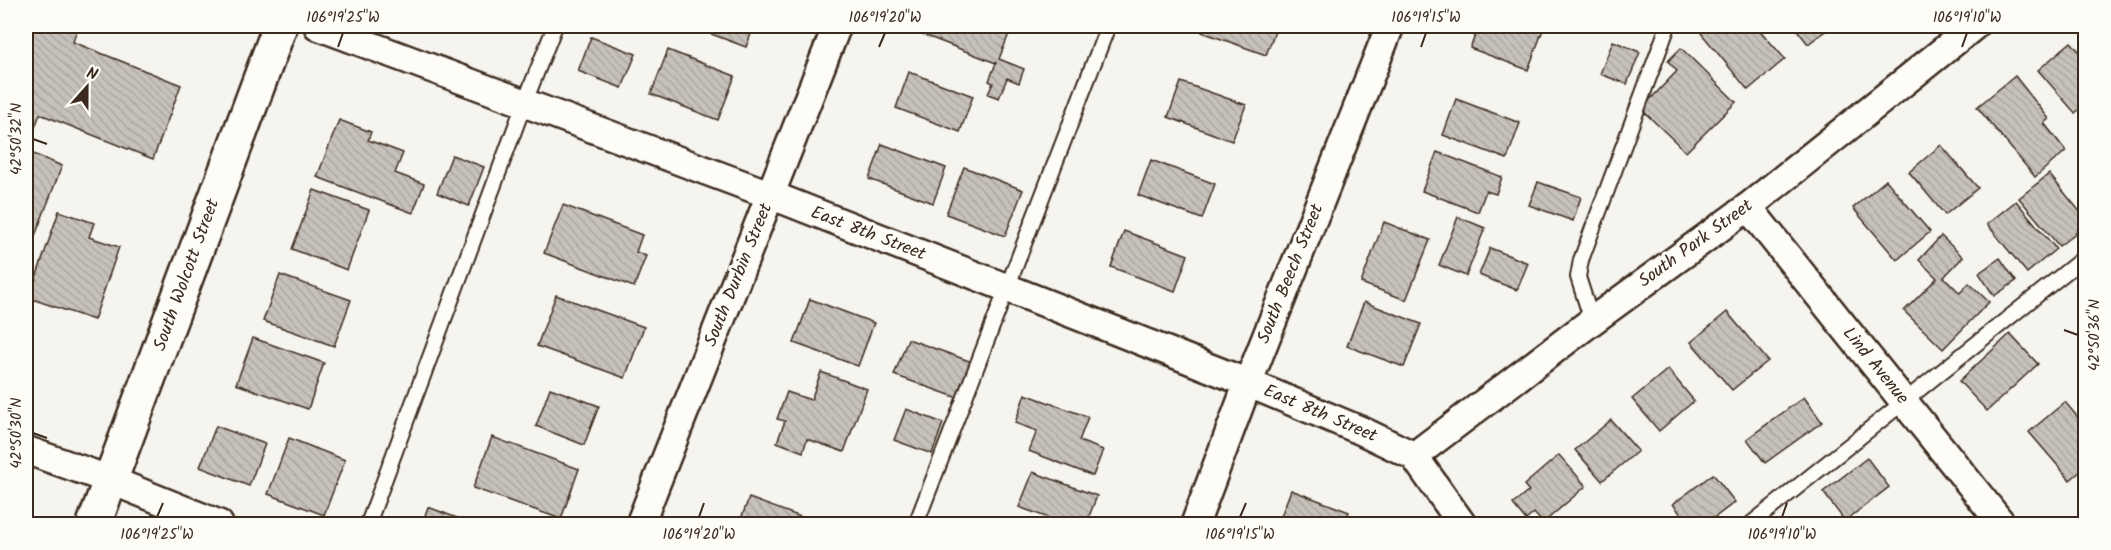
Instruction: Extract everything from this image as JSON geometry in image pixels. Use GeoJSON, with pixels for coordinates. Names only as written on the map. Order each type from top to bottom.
{"type":"FeatureCollection","features":[{"type":"Feature","properties":{"kind":"main road","name":"South Wolcott Street"},"geometry":{"type":"LineString","coordinates":[[94,525],[280,26]]}},
{"type":"Feature","properties":{"kind":"street","name":"East 8th Street"},"geometry":{"type":"LineString","coordinates":[[318,26],[771,195],[1248,383],[1362,431],[1414,456]]}},
{"type":"Feature","properties":{"kind":"street","name":"South Durbin Street"},"geometry":{"type":"LineString","coordinates":[[640,525],[837,26]]}},
{"type":"Feature","properties":{"kind":"street","name":"South Beech Street"},"geometry":{"type":"LineString","coordinates":[[1195,525],[1248,383],[1390,26]]}},
{"type":"Feature","properties":{"kind":"street","name":"South Park Street"},"geometry":{"type":"LineString","coordinates":[[1414,456],[1592,321],[1748,207],[1974,26]]}},
{"type":"Feature","properties":{"kind":"street","name":"Lind Avenue"},"geometry":{"type":"LineString","coordinates":[[1748,207],[2002,525]]}},
{"type":"Feature","properties":{"kind":"street"},"geometry":{"type":"LineString","coordinates":[[26,450],[110,480],[219,525]]}},
{"type":"Feature","properties":{"kind":"street"},"geometry":{"type":"LineString","coordinates":[[1414,456],[1462,525]]}},
{"type":"Feature","properties":{"kind":"lane"},"geometry":{"type":"LineString","coordinates":[[369,525],[524,104],[555,26]]}},
{"type":"Feature","properties":{"kind":"lane"},"geometry":{"type":"LineString","coordinates":[[916,525],[1108,26]]}},
{"type":"Feature","properties":{"kind":"lane"},"geometry":{"type":"LineString","coordinates":[[1592,321],[1578,277],[1581,260],[1668,26]]}},
{"type":"Feature","properties":{"kind":"lane"},"geometry":{"type":"LineString","coordinates":[[1751,525],[2085,256]]}},
{"type":"Feature","properties":{"kind":"building"},"geometry":{"type":"Polygon","coordinates":[[[26,26],[78,26],[73,42],[181,85],[153,159],[40,114],[26,151],[26,26]]]}},
{"type":"Feature","properties":{"kind":"building"},"geometry":{"type":"Polygon","coordinates":[[[690,26],[754,26],[746,47],[690,26]]]}},
{"type":"Feature","properties":{"kind":"building"},"geometry":{"type":"Polygon","coordinates":[[[922,26],[1012,26],[999,59],[1024,69],[1019,83],[1007,78],[999,98],[988,94],[993,83],[989,81],[996,63],[919,33],[922,26]]]}},
{"type":"Feature","properties":{"kind":"building"},"geometry":{"type":"Polygon","coordinates":[[[1204,26],[1277,26],[1266,55],[1202,32],[1204,26]]]}},
{"type":"Feature","properties":{"kind":"building"},"geometry":{"type":"Polygon","coordinates":[[[1479,26],[1544,27],[1528,70],[1470,48],[1479,26]]]}},
{"type":"Feature","properties":{"kind":"building"},"geometry":{"type":"Polygon","coordinates":[[[1711,26],[1756,26],[1785,59],[1748,90],[1701,33],[1711,26]]]}},
{"type":"Feature","properties":{"kind":"building"},"geometry":{"type":"Polygon","coordinates":[[[1794,26],[1832,26],[1808,44],[1794,26]]]}},
{"type":"Feature","properties":{"kind":"building"},"geometry":{"type":"Polygon","coordinates":[[[591,37],[636,54],[622,88],[578,71],[591,37]]]}},
{"type":"Feature","properties":{"kind":"building"},"geometry":{"type":"Polygon","coordinates":[[[1613,41],[1640,52],[1627,84],[1600,74],[1613,41]]]}},
{"type":"Feature","properties":{"kind":"building"},"geometry":{"type":"Polygon","coordinates":[[[2071,42],[2086,59],[2086,104],[2075,113],[2038,70],[2071,42]]]}},
{"type":"Feature","properties":{"kind":"building"},"geometry":{"type":"Polygon","coordinates":[[[1681,48],[1736,102],[1686,152],[1641,109],[1677,71],[1668,61],[1681,48]]]}},
{"type":"Feature","properties":{"kind":"building"},"geometry":{"type":"Polygon","coordinates":[[[668,50],[735,76],[718,120],[651,94],[668,50]]]}},
{"type":"Feature","properties":{"kind":"building"},"geometry":{"type":"Polygon","coordinates":[[[909,72],[973,96],[960,132],[896,108],[909,72]]]}},
{"type":"Feature","properties":{"kind":"building"},"geometry":{"type":"Polygon","coordinates":[[[2015,76],[2049,119],[2044,123],[2066,151],[2035,177],[1977,107],[2015,76]]]}},
{"type":"Feature","properties":{"kind":"building"},"geometry":{"type":"Polygon","coordinates":[[[1181,82],[1246,105],[1232,141],[1168,117],[1181,82]]]}},
{"type":"Feature","properties":{"kind":"building"},"geometry":{"type":"Polygon","coordinates":[[[1456,99],[1520,123],[1507,159],[1443,135],[1456,99]]]}},
{"type":"Feature","properties":{"kind":"building"},"geometry":{"type":"Polygon","coordinates":[[[339,120],[371,132],[368,140],[403,153],[395,173],[424,184],[413,213],[317,177],[339,120]]]}},
{"type":"Feature","properties":{"kind":"building"},"geometry":{"type":"Polygon","coordinates":[[[882,144],[946,168],[933,203],[869,179],[882,144]]]}},
{"type":"Feature","properties":{"kind":"building"},"geometry":{"type":"Polygon","coordinates":[[[1941,145],[1978,188],[1945,215],[1909,172],[1941,145]]]}},
{"type":"Feature","properties":{"kind":"building"},"geometry":{"type":"Polygon","coordinates":[[[26,151],[62,166],[26,259],[26,151]]]}},
{"type":"Feature","properties":{"kind":"building"},"geometry":{"type":"Polygon","coordinates":[[[1437,152],[1502,177],[1496,194],[1486,191],[1478,212],[1422,191],[1437,152]]]}},
{"type":"Feature","properties":{"kind":"building"},"geometry":{"type":"Polygon","coordinates":[[[452,155],[484,167],[469,206],[437,193],[452,155]]]}},
{"type":"Feature","properties":{"kind":"building"},"geometry":{"type":"Polygon","coordinates":[[[1151,160],[1215,184],[1202,219],[1138,195],[1151,160]]]}},
{"type":"Feature","properties":{"kind":"building"},"geometry":{"type":"Polygon","coordinates":[[[964,167],[1023,190],[1005,236],[946,214],[964,167]]]}},
{"type":"Feature","properties":{"kind":"building"},"geometry":{"type":"Polygon","coordinates":[[[2049,174],[2086,219],[2086,225],[2059,246],[2019,198],[2049,174]]]}},
{"type":"Feature","properties":{"kind":"building"},"geometry":{"type":"Polygon","coordinates":[[[1886,180],[1930,232],[1897,260],[1853,208],[1886,180]]]}},
{"type":"Feature","properties":{"kind":"building"},"geometry":{"type":"Polygon","coordinates":[[[1538,182],[1581,197],[1573,221],[1529,205],[1538,182]]]}},
{"type":"Feature","properties":{"kind":"building"},"geometry":{"type":"Polygon","coordinates":[[[314,190],[369,210],[347,270],[292,249],[314,190]]]}},
{"type":"Feature","properties":{"kind":"building"},"geometry":{"type":"Polygon","coordinates":[[[2016,201],[2056,249],[2027,273],[1987,224],[2016,201]]]}},
{"type":"Feature","properties":{"kind":"building"},"geometry":{"type":"Polygon","coordinates":[[[563,205],[642,235],[636,252],[646,256],[634,287],[544,253],[563,205]]]}},
{"type":"Feature","properties":{"kind":"building"},"geometry":{"type":"Polygon","coordinates":[[[59,211],[94,223],[89,237],[119,247],[94,320],[29,298],[59,211]]]}},
{"type":"Feature","properties":{"kind":"building"},"geometry":{"type":"Polygon","coordinates":[[[1458,217],[1485,228],[1466,276],[1439,265],[1458,217]]]}},
{"type":"Feature","properties":{"kind":"building"},"geometry":{"type":"Polygon","coordinates":[[[1384,222],[1430,240],[1406,300],[1361,283],[1384,222]]]}},
{"type":"Feature","properties":{"kind":"building"},"geometry":{"type":"Polygon","coordinates":[[[1124,231],[1188,255],[1175,291],[1111,267],[1124,231]]]}},
{"type":"Feature","properties":{"kind":"building"},"geometry":{"type":"Polygon","coordinates":[[[1941,236],[1963,257],[1944,277],[1960,293],[1969,283],[1989,302],[1943,349],[1904,311],[1937,278],[1919,260],[1941,236]]]}},
{"type":"Feature","properties":{"kind":"building"},"geometry":{"type":"Polygon","coordinates":[[[1490,248],[1528,263],[1517,290],[1479,275],[1490,248]]]}},
{"type":"Feature","properties":{"kind":"building"},"geometry":{"type":"Polygon","coordinates":[[[2000,258],[2016,281],[1994,296],[1979,273],[2000,258]]]}},
{"type":"Feature","properties":{"kind":"building"},"geometry":{"type":"Polygon","coordinates":[[[280,275],[351,300],[334,346],[263,321],[280,275]]]}},
{"type":"Feature","properties":{"kind":"building"},"geometry":{"type":"Polygon","coordinates":[[[556,295],[644,327],[625,378],[537,346],[556,295]]]}},
{"type":"Feature","properties":{"kind":"building"},"geometry":{"type":"Polygon","coordinates":[[[810,299],[874,323],[858,366],[794,343],[810,299]]]}},
{"type":"Feature","properties":{"kind":"building"},"geometry":{"type":"Polygon","coordinates":[[[1364,302],[1421,324],[1404,367],[1347,346],[1364,302]]]}},
{"type":"Feature","properties":{"kind":"building"},"geometry":{"type":"Polygon","coordinates":[[[1727,312],[1768,361],[1732,390],[1691,342],[1727,312]]]}},
{"type":"Feature","properties":{"kind":"building"},"geometry":{"type":"Polygon","coordinates":[[[2010,334],[2038,364],[1987,411],[1959,381],[2010,334]]]}},
{"type":"Feature","properties":{"kind":"building"},"geometry":{"type":"Polygon","coordinates":[[[253,338],[324,363],[308,409],[236,384],[253,338]]]}},
{"type":"Feature","properties":{"kind":"building"},"geometry":{"type":"Polygon","coordinates":[[[908,339],[972,362],[958,398],[894,375],[908,339]]]}},
{"type":"Feature","properties":{"kind":"building"},"geometry":{"type":"Polygon","coordinates":[[[1668,369],[1694,401],[1659,431],[1632,399],[1668,369]]]}},
{"type":"Feature","properties":{"kind":"building"},"geometry":{"type":"Polygon","coordinates":[[[821,372],[867,389],[844,452],[807,439],[803,452],[777,442],[785,421],[777,419],[787,392],[811,400],[821,372]]]}},
{"type":"Feature","properties":{"kind":"building"},"geometry":{"type":"Polygon","coordinates":[[[550,388],[599,406],[584,445],[536,426],[550,388]]]}},
{"type":"Feature","properties":{"kind":"building"},"geometry":{"type":"Polygon","coordinates":[[[1025,394],[1088,417],[1079,441],[1103,450],[1093,476],[1029,451],[1037,431],[1015,423],[1025,394]]]}},
{"type":"Feature","properties":{"kind":"building"},"geometry":{"type":"Polygon","coordinates":[[[1804,397],[1822,422],[1765,463],[1747,439],[1804,397]]]}},
{"type":"Feature","properties":{"kind":"building"},"geometry":{"type":"Polygon","coordinates":[[[2065,402],[2086,427],[2086,467],[2070,480],[2029,432],[2065,402]]]}},
{"type":"Feature","properties":{"kind":"building"},"geometry":{"type":"Polygon","coordinates":[[[906,409],[943,423],[932,454],[894,440],[906,409]]]}},
{"type":"Feature","properties":{"kind":"building"},"geometry":{"type":"Polygon","coordinates":[[[1611,420],[1638,451],[1602,481],[1575,450],[1611,420]]]}},
{"type":"Feature","properties":{"kind":"building"},"geometry":{"type":"Polygon","coordinates":[[[216,426],[265,444],[249,486],[200,467],[216,426]]]}},
{"type":"Feature","properties":{"kind":"building"},"geometry":{"type":"Polygon","coordinates":[[[492,437],[579,469],[561,519],[473,488],[492,437]]]}},
{"type":"Feature","properties":{"kind":"building"},"geometry":{"type":"Polygon","coordinates":[[[289,438],[345,460],[324,515],[268,494],[289,438]]]}},
{"type":"Feature","properties":{"kind":"building"},"geometry":{"type":"Polygon","coordinates":[[[1559,455],[1586,486],[1543,523],[1534,513],[1526,520],[1513,504],[1529,491],[1524,485],[1559,455]]]}},
{"type":"Feature","properties":{"kind":"building"},"geometry":{"type":"Polygon","coordinates":[[[1867,458],[1889,487],[1845,521],[1823,492],[1867,458]]]}},
{"type":"Feature","properties":{"kind":"building"},"geometry":{"type":"Polygon","coordinates":[[[1033,472],[1097,496],[1086,524],[1065,524],[1019,507],[1033,472]]]}},
{"type":"Feature","properties":{"kind":"building"},"geometry":{"type":"Polygon","coordinates":[[[1713,474],[1735,502],[1706,524],[1688,524],[1673,504],[1713,474]]]}},
{"type":"Feature","properties":{"kind":"building"},"geometry":{"type":"Polygon","coordinates":[[[1291,490],[1349,512],[1344,524],[1278,524],[1291,490]]]}},
{"type":"Feature","properties":{"kind":"building"},"geometry":{"type":"Polygon","coordinates":[[[749,498],[820,524],[739,524],[749,498]]]}},
{"type":"Feature","properties":{"kind":"building"},"geometry":{"type":"Polygon","coordinates":[[[428,507],[473,524],[422,524],[428,507]]]}}]}
